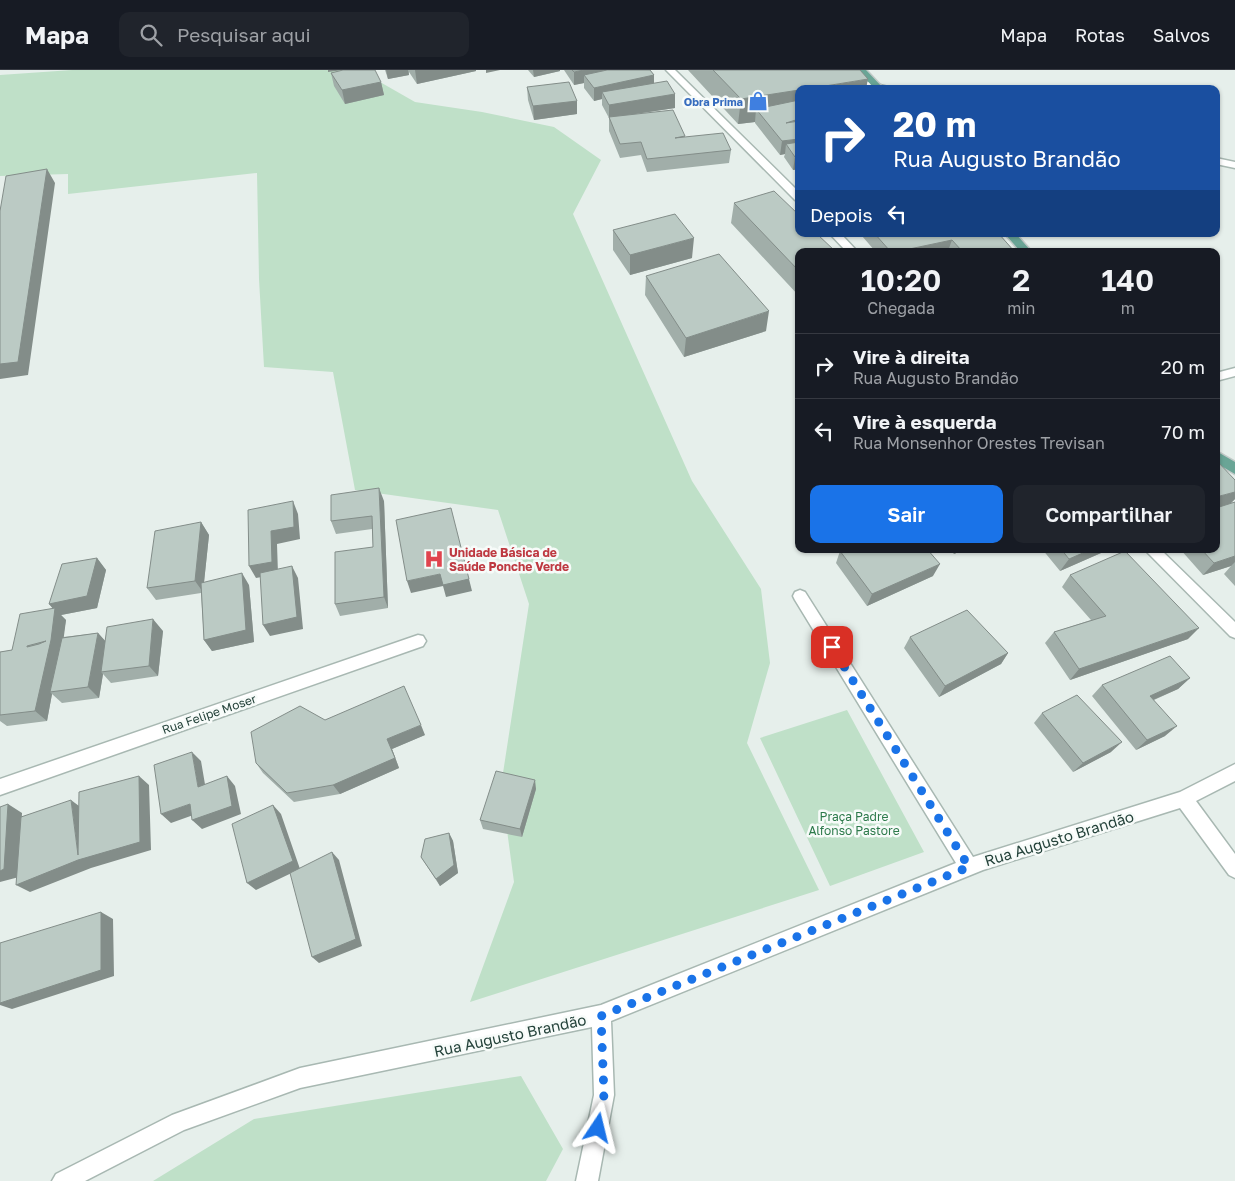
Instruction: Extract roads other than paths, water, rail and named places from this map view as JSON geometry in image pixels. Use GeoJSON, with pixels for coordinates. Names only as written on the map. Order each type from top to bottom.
{"type":"FeatureCollection","features":[{"type":"Feature","properties":{"kind":"main road"},"geometry":{"type":"LineString","coordinates":[[861,70],[878,85]]}},
{"type":"Feature","properties":{"kind":"main road"},"geometry":{"type":"LineString","coordinates":[[1013,237],[1023,248]]}},
{"type":"Feature","properties":{"kind":"main road"},"geometry":{"type":"LineString","coordinates":[[1220,462],[1233,475]]}},
{"type":"Feature","properties":{"kind":"street"},"geometry":{"type":"LineString","coordinates":[[670,70],[795,194]]}},
{"type":"Feature","properties":{"kind":"street"},"geometry":{"type":"LineString","coordinates":[[842,79],[868,85]]}},
{"type":"Feature","properties":{"kind":"street"},"geometry":{"type":"LineString","coordinates":[[1220,162],[1235,165]]}},
{"type":"Feature","properties":{"kind":"street"},"geometry":{"type":"LineString","coordinates":[[837,237],[849,248]]}},
{"type":"Feature","properties":{"kind":"street"},"geometry":{"type":"LineString","coordinates":[[1220,366],[1235,371]]}},
{"type":"Feature","properties":{"kind":"street"},"geometry":{"type":"LineString","coordinates":[[1220,376],[1235,371]]}},
{"type":"Feature","properties":{"kind":"street"},"geometry":{"type":"LineString","coordinates":[[1155,553],[1235,632]]}},
{"type":"Feature","properties":{"kind":"street"},"geometry":{"type":"LineString","coordinates":[[800,596],[969,867]]}},
{"type":"Feature","properties":{"kind":"street","name":"Rua Felipe Moser"},"geometry":{"type":"LineString","coordinates":[[0,788],[418,641]]}},
{"type":"Feature","properties":{"kind":"street","name":"Rua Augusto Brandão"},"geometry":{"type":"LineString","coordinates":[[63,1181],[179,1122],[300,1078],[601,1016],[983,861],[1184,799],[1235,772]]}},
{"type":"Feature","properties":{"kind":"street"},"geometry":{"type":"LineString","coordinates":[[1184,799],[1235,869]]}},
{"type":"Feature","properties":{"kind":"street"},"geometry":{"type":"LineString","coordinates":[[588,1181],[604,1095],[601,1016]]}},
{"type":"Feature","properties":{"kind":"place","name":"Obra Prima"},"geometry":{"type":"Point","coordinates":[758,101]}},
{"type":"Feature","properties":{"kind":"place","name":"Unidade Básica de Saúde Ponche Verde"},"geometry":{"type":"Point","coordinates":[434,559]}},
{"type":"Feature","properties":{"kind":"park label","name":"Praça Padre Alfonso Pastore"},"geometry":{"type":"Point","coordinates":[854,823]}}]}
